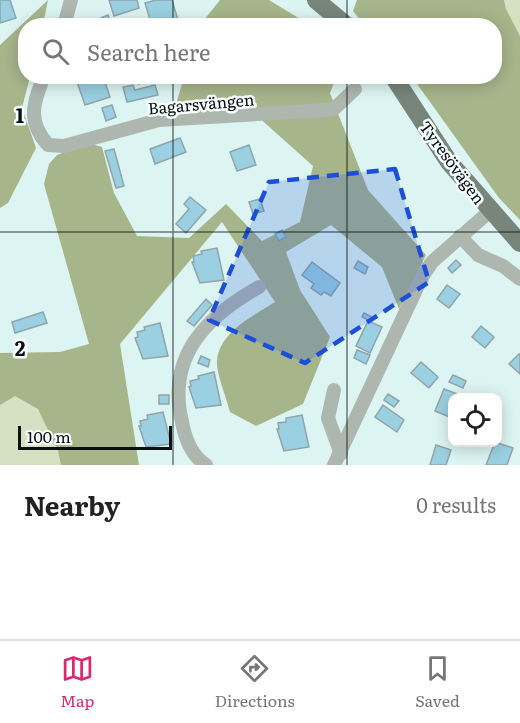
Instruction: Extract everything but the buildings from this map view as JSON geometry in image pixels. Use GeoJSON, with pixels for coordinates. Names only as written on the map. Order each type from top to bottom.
{"type":"FeatureCollection","features":[{"type":"Feature","properties":{"kind":"main road"},"geometry":{"type":"LineString","coordinates":[[316,0],[337,18]]}},
{"type":"Feature","properties":{"kind":"main road","name":"Tyresövägen"},"geometry":{"type":"LineString","coordinates":[[398,84],[449,162],[489,211],[520,243]]}},
{"type":"Feature","properties":{"kind":"street"},"geometry":{"type":"LineString","coordinates":[[66,18],[71,0]]}},
{"type":"Feature","properties":{"kind":"street","name":"Bagarsvängen"},"geometry":{"type":"LineString","coordinates":[[41,84],[32,111],[42,138],[48,145],[64,146],[159,120],[327,110],[335,108],[355,89]]}},
{"type":"Feature","properties":{"kind":"street"},"geometry":{"type":"LineString","coordinates":[[338,460],[422,277],[432,262],[489,211]]}},
{"type":"Feature","properties":{"kind":"street"},"geometry":{"type":"LineString","coordinates":[[460,236],[478,255],[503,266],[520,279]]}},
{"type":"Feature","properties":{"kind":"street"},"geometry":{"type":"LineString","coordinates":[[206,465],[195,455],[183,427],[178,405],[183,368],[192,342],[202,330],[232,302],[259,287]]}},
{"type":"Feature","properties":{"kind":"street"},"geometry":{"type":"LineString","coordinates":[[334,390],[328,418],[338,460]]}},
{"type":"Feature","properties":{"kind":"highlighted area"},"geometry":{"type":"Polygon","coordinates":[[[395,169],[429,282],[305,363],[209,320],[269,182],[395,169]]]}},
{"type":"Feature","properties":{"kind":"green space"},"geometry":{"type":"Polygon","coordinates":[[[48,0],[44,18],[29,18],[48,0]]]}},
{"type":"Feature","properties":{"kind":"green space"},"geometry":{"type":"Polygon","coordinates":[[[220,0],[269,0],[299,18],[206,18],[220,0]]]}},
{"type":"Feature","properties":{"kind":"green space"},"geometry":{"type":"Polygon","coordinates":[[[357,0],[504,0],[506,9],[520,36],[520,220],[499,198],[417,84],[502,84],[502,18],[358,18],[353,11],[357,0]]]}},
{"type":"Feature","properties":{"kind":"green space"},"geometry":{"type":"Polygon","coordinates":[[[504,0],[520,0],[520,36],[506,9],[504,0]]]}},
{"type":"Feature","properties":{"kind":"green space"},"geometry":{"type":"Polygon","coordinates":[[[18,28],[18,84],[28,84],[22,108],[36,148],[8,203],[0,208],[0,45],[18,28]]]}},
{"type":"Feature","properties":{"kind":"green space"},"geometry":{"type":"Polygon","coordinates":[[[182,84],[333,84],[330,93],[368,190],[426,255],[399,309],[382,267],[331,225],[286,252],[300,290],[330,337],[303,404],[256,426],[230,412],[217,361],[219,351],[230,333],[275,302],[222,222],[120,344],[139,465],[61,465],[58,451],[38,409],[15,396],[0,405],[0,353],[60,352],[89,344],[44,184],[49,164],[57,155],[88,143],[102,147],[114,193],[137,236],[189,238],[226,204],[262,241],[300,222],[313,166],[246,106],[174,111],[182,84]]]}},
{"type":"Feature","properties":{"kind":"green space"},"geometry":{"type":"Polygon","coordinates":[[[78,358],[91,465],[0,465],[0,386],[78,358]]]}}]}
